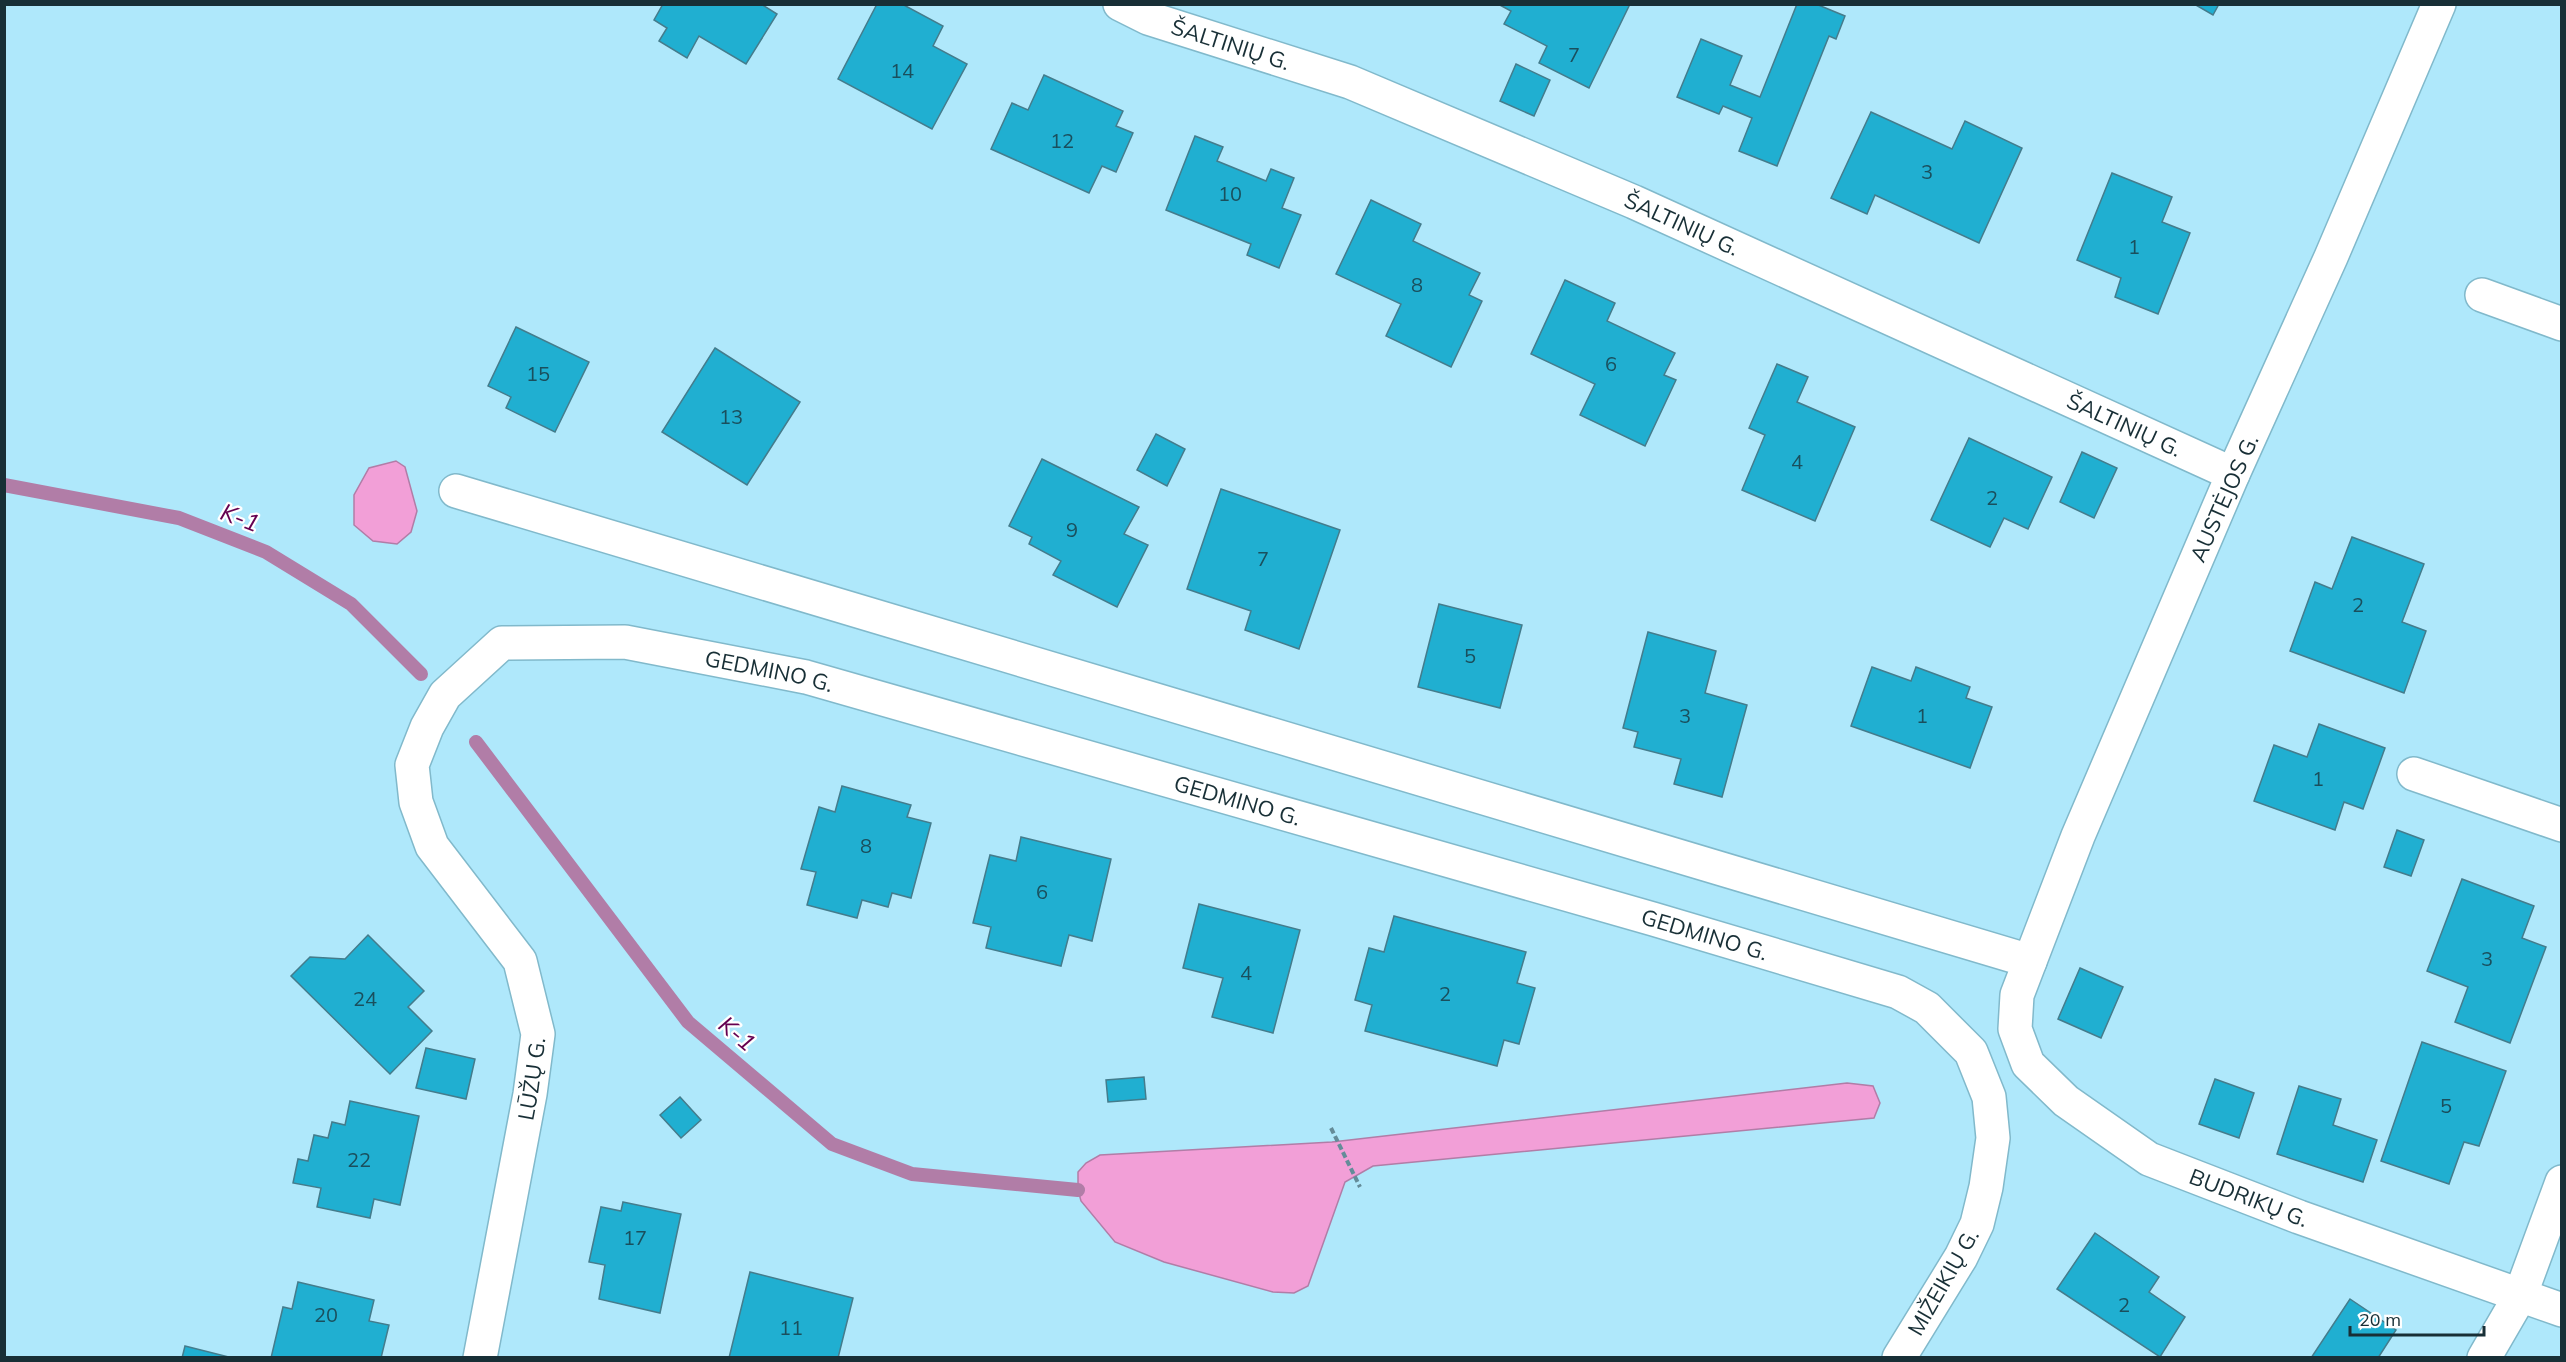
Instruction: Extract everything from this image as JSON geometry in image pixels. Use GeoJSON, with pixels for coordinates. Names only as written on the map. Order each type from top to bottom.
{"type":"FeatureCollection","features":[{"type":"Feature","properties":{"kind":"street","name":"ŠALTINIŲ G."},"geometry":{"type":"LineString","coordinates":[[1120,4],[1148,18],[1350,82],[1634,202],[2233,474]]}},
{"type":"Feature","properties":{"kind":"street","name":"AUSTĖJOS G."},"geometry":{"type":"LineString","coordinates":[[2018,995],[2078,836],[2233,474],[2331,257],[2439,4]]}},
{"type":"Feature","properties":{"kind":"street"},"geometry":{"type":"LineString","coordinates":[[2482,295],[2562,324]]}},
{"type":"Feature","properties":{"kind":"street"},"geometry":{"type":"LineString","coordinates":[[456,491],[2030,961]]}},
{"type":"Feature","properties":{"kind":"street","name":"GEDMINO G."},"geometry":{"type":"LineString","coordinates":[[445,696],[502,643],[625,642],[806,677],[1630,912],[1898,992],[1927,1008],[1971,1052],[1989,1097]]}},
{"type":"Feature","properties":{"kind":"street","name":"LŪŽŲ G."},"geometry":{"type":"LineString","coordinates":[[445,696],[427,727],[412,765],[416,802],[432,846],[520,961],[538,1034],[530,1094],[480,1358]]}},
{"type":"Feature","properties":{"kind":"street"},"geometry":{"type":"LineString","coordinates":[[2414,774],[2562,825]]}},
{"type":"Feature","properties":{"kind":"street","name":"BUDRIKŲ G."},"geometry":{"type":"LineString","coordinates":[[2018,995],[2015,1029],[2028,1064],[2066,1101],[2149,1159],[2299,1217],[2562,1310]]}},
{"type":"Feature","properties":{"kind":"street","name":"MIŽEIKIŲ G."},"geometry":{"type":"LineString","coordinates":[[1899,1358],[1961,1257],[1977,1224],[1986,1187],[1993,1138],[1989,1097]]}},
{"type":"Feature","properties":{"kind":"street"},"geometry":{"type":"LineString","coordinates":[[2484,1358],[2520,1296],[2562,1182]]}},
{"type":"Feature","properties":{"kind":"path"},"geometry":{"type":"LineString","coordinates":[[1331,1128],[1360,1187]]}},
{"type":"Feature","properties":{"kind":"shaded area"},"geometry":{"type":"Polygon","coordinates":[[[396,461],[405,467],[417,511],[411,532],[397,544],[373,541],[354,525],[354,495],[369,468],[396,461]]]}},
{"type":"Feature","properties":{"kind":"shaded area"},"geometry":{"type":"Polygon","coordinates":[[[1847,1083],[1873,1086],[1880,1103],[1874,1118],[1373,1166],[1345,1182],[1308,1286],[1294,1293],[1273,1292],[1164,1262],[1115,1242],[1081,1201],[1078,1190],[1078,1172],[1086,1163],[1100,1155],[1332,1142],[1847,1083]]]}},
{"type":"Feature","properties":{"kind":"building"},"geometry":{"type":"Polygon","coordinates":[[[663,4],[761,4],[777,14],[746,64],[699,36],[687,58],[659,41],[667,28],[654,20],[663,4]]]}},
{"type":"Feature","properties":{"kind":"building"},"geometry":{"type":"Polygon","coordinates":[[[877,4],[902,4],[943,26],[933,46],[967,64],[932,129],[838,79],[877,4]]]}},
{"type":"Feature","properties":{"kind":"building"},"geometry":{"type":"Polygon","coordinates":[[[1498,4],[1630,4],[1589,88],[1539,63],[1547,46],[1504,24],[1511,11],[1498,4]]]}},
{"type":"Feature","properties":{"kind":"building"},"geometry":{"type":"Polygon","coordinates":[[[1797,4],[1816,4],[1845,16],[1836,39],[1829,36],[1777,166],[1739,151],[1752,118],[1723,106],[1719,114],[1677,97],[1701,39],[1742,56],[1730,85],[1760,97],[1797,4]]]}},
{"type":"Feature","properties":{"kind":"building"},"geometry":{"type":"Polygon","coordinates":[[[2194,4],[2219,4],[2213,15],[2194,4]]]}},
{"type":"Feature","properties":{"kind":"building"},"geometry":{"type":"Polygon","coordinates":[[[1516,64],[1550,80],[1534,116],[1500,101],[1516,64]]]}},
{"type":"Feature","properties":{"kind":"building"},"geometry":{"type":"Polygon","coordinates":[[[1044,75],[1123,111],[1116,126],[1133,133],[1116,172],[1102,166],[1089,193],[991,149],[1012,103],[1028,110],[1044,75]]]}},
{"type":"Feature","properties":{"kind":"building"},"geometry":{"type":"Polygon","coordinates":[[[1871,112],[1952,149],[1965,121],[2022,148],[1979,243],[1875,195],[1867,214],[1831,198],[1871,112]]]}},
{"type":"Feature","properties":{"kind":"building"},"geometry":{"type":"Polygon","coordinates":[[[1195,136],[1223,147],[1217,161],[1266,181],[1271,169],[1294,178],[1282,208],[1301,215],[1279,268],[1247,255],[1251,244],[1166,210],[1195,136]]]}},
{"type":"Feature","properties":{"kind":"building"},"geometry":{"type":"Polygon","coordinates":[[[2112,173],[2172,197],[2162,222],[2190,233],[2158,314],[2115,297],[2121,278],[2077,260],[2112,173]]]}},
{"type":"Feature","properties":{"kind":"building"},"geometry":{"type":"Polygon","coordinates":[[[1371,200],[1421,224],[1413,241],[1480,273],[1469,295],[1482,301],[1451,367],[1386,336],[1401,304],[1336,274],[1371,200]]]}},
{"type":"Feature","properties":{"kind":"building"},"geometry":{"type":"Polygon","coordinates":[[[1565,280],[1615,303],[1607,321],[1675,353],[1664,375],[1676,380],[1645,446],[1580,415],[1595,384],[1531,354],[1565,280]]]}},
{"type":"Feature","properties":{"kind":"building"},"geometry":{"type":"Polygon","coordinates":[[[516,327],[589,362],[555,432],[506,408],[511,397],[488,386],[516,327]]]}},
{"type":"Feature","properties":{"kind":"building"},"geometry":{"type":"Polygon","coordinates":[[[715,348],[800,402],[747,485],[662,432],[715,348]]]}},
{"type":"Feature","properties":{"kind":"building"},"geometry":{"type":"Polygon","coordinates":[[[1777,364],[1808,377],[1797,402],[1855,427],[1815,521],[1742,490],[1765,435],[1749,428],[1777,364]]]}},
{"type":"Feature","properties":{"kind":"building"},"geometry":{"type":"Polygon","coordinates":[[[1156,434],[1185,449],[1167,486],[1137,470],[1156,434]]]}},
{"type":"Feature","properties":{"kind":"building"},"geometry":{"type":"Polygon","coordinates":[[[1969,438],[2052,477],[2028,529],[2004,518],[1990,547],[1931,520],[1969,438]]]}},
{"type":"Feature","properties":{"kind":"building"},"geometry":{"type":"Polygon","coordinates":[[[2082,452],[2117,468],[2094,518],[2060,502],[2082,452]]]}},
{"type":"Feature","properties":{"kind":"building"},"geometry":{"type":"Polygon","coordinates":[[[1042,459],[1139,507],[1124,534],[1148,545],[1117,607],[1053,575],[1061,561],[1029,544],[1032,537],[1009,526],[1042,459]]]}},
{"type":"Feature","properties":{"kind":"building"},"geometry":{"type":"Polygon","coordinates":[[[1221,489],[1340,530],[1299,649],[1245,630],[1251,611],[1187,589],[1221,489]]]}},
{"type":"Feature","properties":{"kind":"building"},"geometry":{"type":"Polygon","coordinates":[[[2352,537],[2424,564],[2402,622],[2426,631],[2404,693],[2290,651],[2315,582],[2332,589],[2352,537]]]}},
{"type":"Feature","properties":{"kind":"building"},"geometry":{"type":"Polygon","coordinates":[[[1439,604],[1522,625],[1500,708],[1418,687],[1439,604]]]}},
{"type":"Feature","properties":{"kind":"building"},"geometry":{"type":"Polygon","coordinates":[[[1648,632],[1716,651],[1705,693],[1747,705],[1722,797],[1674,784],[1681,759],[1634,747],[1638,732],[1623,728],[1648,632]]]}},
{"type":"Feature","properties":{"kind":"building"},"geometry":{"type":"Polygon","coordinates":[[[1872,667],[1911,681],[1916,667],[1970,687],[1966,698],[1992,707],[1970,768],[1851,726],[1872,667]]]}},
{"type":"Feature","properties":{"kind":"building"},"geometry":{"type":"Polygon","coordinates":[[[2319,724],[2385,748],[2363,809],[2344,802],[2335,830],[2254,801],[2274,745],[2307,757],[2319,724]]]}},
{"type":"Feature","properties":{"kind":"building"},"geometry":{"type":"Polygon","coordinates":[[[842,786],[911,805],[907,817],[931,823],[911,898],[892,893],[888,907],[862,900],[857,918],[807,905],[816,872],[801,869],[819,807],[835,812],[842,786]]]}},
{"type":"Feature","properties":{"kind":"building"},"geometry":{"type":"Polygon","coordinates":[[[2397,830],[2424,840],[2411,876],[2384,867],[2397,830]]]}},
{"type":"Feature","properties":{"kind":"building"},"geometry":{"type":"Polygon","coordinates":[[[1021,837],[1111,859],[1092,941],[1069,935],[1061,966],[986,948],[991,927],[973,923],[990,855],[1016,861],[1021,837]]]}},
{"type":"Feature","properties":{"kind":"building"},"geometry":{"type":"Polygon","coordinates":[[[2462,879],[2534,906],[2522,938],[2546,947],[2510,1043],[2455,1022],[2468,987],[2427,971],[2462,879]]]}},
{"type":"Feature","properties":{"kind":"building"},"geometry":{"type":"Polygon","coordinates":[[[1199,904],[1300,930],[1273,1033],[1212,1017],[1223,978],[1183,968],[1199,904]]]}},
{"type":"Feature","properties":{"kind":"building"},"geometry":{"type":"Polygon","coordinates":[[[1394,916],[1526,952],[1517,983],[1535,988],[1519,1044],[1504,1040],[1497,1066],[1365,1031],[1372,1005],[1355,1000],[1369,948],[1384,952],[1394,916]]]}},
{"type":"Feature","properties":{"kind":"building"},"geometry":{"type":"Polygon","coordinates":[[[368,935],[424,991],[408,1007],[432,1031],[390,1074],[291,976],[310,957],[345,959],[368,935]]]}},
{"type":"Feature","properties":{"kind":"building"},"geometry":{"type":"Polygon","coordinates":[[[2080,968],[2123,987],[2101,1038],[2058,1019],[2080,968]]]}},
{"type":"Feature","properties":{"kind":"building"},"geometry":{"type":"Polygon","coordinates":[[[2422,1042],[2506,1071],[2479,1146],[2464,1142],[2449,1184],[2381,1161],[2422,1042]]]}},
{"type":"Feature","properties":{"kind":"building"},"geometry":{"type":"Polygon","coordinates":[[[426,1048],[475,1059],[466,1099],[416,1088],[426,1048]]]}},
{"type":"Feature","properties":{"kind":"building"},"geometry":{"type":"Polygon","coordinates":[[[1144,1077],[1146,1099],[1108,1102],[1106,1080],[1144,1077]]]}},
{"type":"Feature","properties":{"kind":"building"},"geometry":{"type":"Polygon","coordinates":[[[2215,1079],[2254,1093],[2239,1138],[2199,1124],[2215,1079]]]}},
{"type":"Feature","properties":{"kind":"building"},"geometry":{"type":"Polygon","coordinates":[[[2299,1086],[2341,1099],[2333,1125],[2377,1140],[2363,1182],[2277,1154],[2299,1086]]]}},
{"type":"Feature","properties":{"kind":"building"},"geometry":{"type":"Polygon","coordinates":[[[680,1097],[701,1120],[681,1138],[660,1115],[680,1097]]]}},
{"type":"Feature","properties":{"kind":"building"},"geometry":{"type":"Polygon","coordinates":[[[350,1101],[419,1116],[400,1205],[374,1199],[370,1218],[317,1207],[321,1188],[293,1183],[298,1159],[308,1161],[314,1135],[328,1138],[332,1122],[345,1125],[350,1101]]]}},
{"type":"Feature","properties":{"kind":"building"},"geometry":{"type":"Polygon","coordinates":[[[623,1202],[681,1214],[660,1313],[599,1299],[605,1265],[589,1262],[601,1207],[621,1211],[623,1202]]]}},
{"type":"Feature","properties":{"kind":"building"},"geometry":{"type":"Polygon","coordinates":[[[2095,1233],[2159,1277],[2149,1292],[2185,1317],[2160,1357],[2057,1289],[2095,1233]]]}},
{"type":"Feature","properties":{"kind":"building"},"geometry":{"type":"Polygon","coordinates":[[[750,1272],[853,1298],[838,1358],[729,1358],[750,1272]]]}},
{"type":"Feature","properties":{"kind":"building"},"geometry":{"type":"Polygon","coordinates":[[[298,1282],[374,1300],[369,1321],[389,1325],[381,1358],[271,1358],[283,1307],[292,1309],[298,1282]]]}},
{"type":"Feature","properties":{"kind":"building"},"geometry":{"type":"Polygon","coordinates":[[[2350,1299],[2396,1330],[2378,1358],[2311,1358],[2350,1299]]]}},
{"type":"Feature","properties":{"kind":"building"},"geometry":{"type":"Polygon","coordinates":[[[185,1346],[229,1357],[229,1358],[182,1358],[185,1346]]]}},
{"type":"Feature","properties":{"kind":"waterway","name":"K-1"},"geometry":{"type":"LineString","coordinates":[[4,485],[179,518],[266,552],[351,604],[421,674]]}},
{"type":"Feature","properties":{"kind":"waterway","name":"K-1"},"geometry":{"type":"LineString","coordinates":[[476,742],[688,1022],[832,1144],[912,1174],[1078,1190]]}}]}
